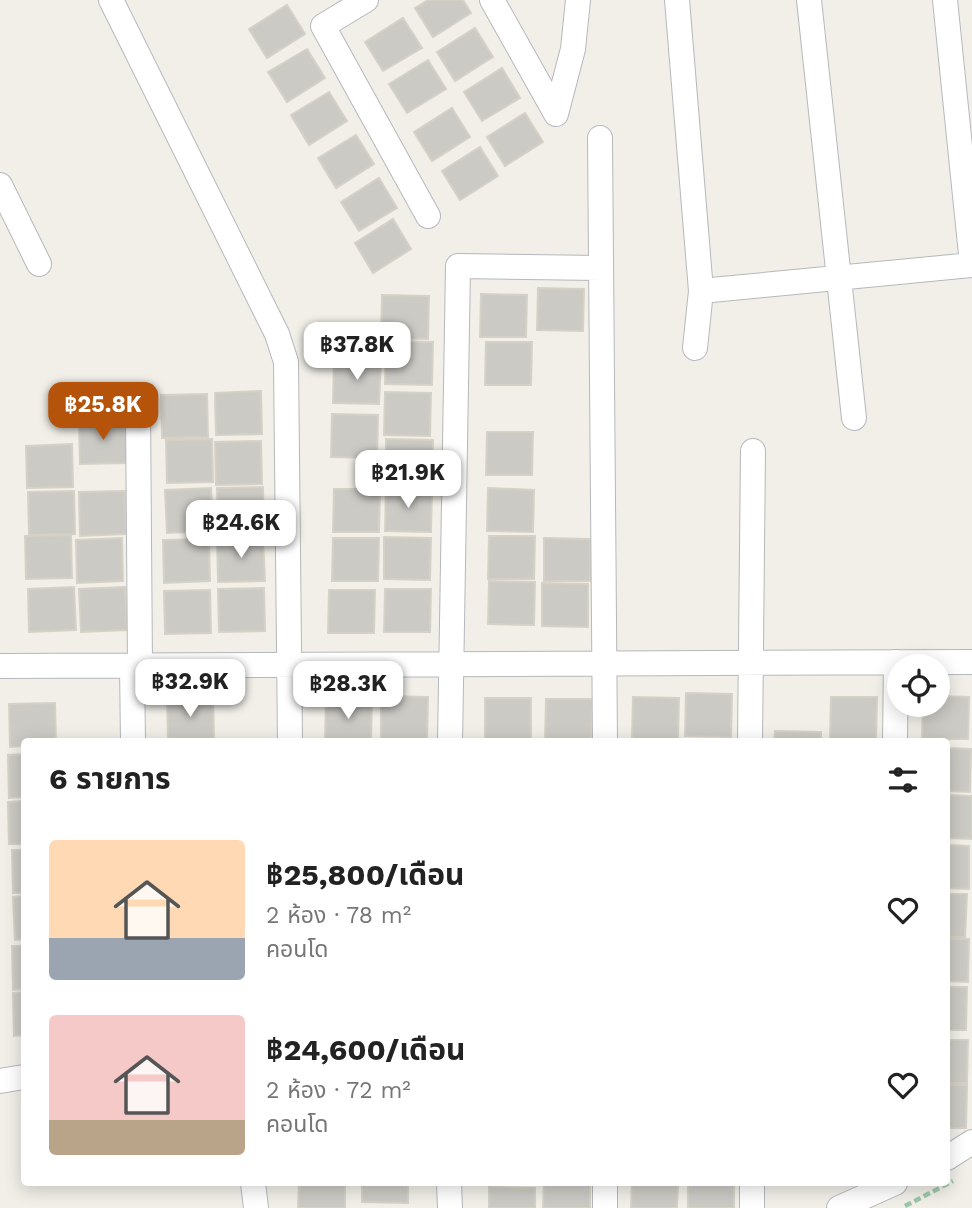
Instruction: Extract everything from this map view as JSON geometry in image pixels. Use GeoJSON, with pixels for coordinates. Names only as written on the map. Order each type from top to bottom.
{"type":"FeatureCollection","features":[{"type":"Feature","properties":{"kind":"street"},"geometry":{"type":"LineString","coordinates":[[111,0],[277,334],[286,362],[290,738]]}},
{"type":"Feature","properties":{"kind":"street"},"geometry":{"type":"LineString","coordinates":[[492,0],[556,114],[573,49],[578,0]]}},
{"type":"Feature","properties":{"kind":"street"},"geometry":{"type":"LineString","coordinates":[[677,0],[701,291],[695,348]]}},
{"type":"Feature","properties":{"kind":"street"},"geometry":{"type":"LineString","coordinates":[[809,0],[854,418]]}},
{"type":"Feature","properties":{"kind":"street"},"geometry":{"type":"LineString","coordinates":[[701,291],[972,265],[945,0]]}},
{"type":"Feature","properties":{"kind":"street"},"geometry":{"type":"LineString","coordinates":[[364,1],[323,26],[428,216]]}},
{"type":"Feature","properties":{"kind":"street"},"geometry":{"type":"LineString","coordinates":[[600,138],[598,268],[605,738]]}},
{"type":"Feature","properties":{"kind":"street"},"geometry":{"type":"LineString","coordinates":[[0,185],[39,264]]}},
{"type":"Feature","properties":{"kind":"street"},"geometry":{"type":"LineString","coordinates":[[450,738],[458,266],[598,268]]}},
{"type":"Feature","properties":{"kind":"street"},"geometry":{"type":"LineString","coordinates":[[133,738],[138,410]]}},
{"type":"Feature","properties":{"kind":"street"},"geometry":{"type":"LineString","coordinates":[[750,738],[753,451]]}},
{"type":"Feature","properties":{"kind":"street"},"geometry":{"type":"LineString","coordinates":[[0,666],[887,662]]}},
{"type":"Feature","properties":{"kind":"street"},"geometry":{"type":"LineString","coordinates":[[950,662],[972,662]]}},
{"type":"Feature","properties":{"kind":"street"},"geometry":{"type":"LineString","coordinates":[[895,717],[895,738]]}},
{"type":"Feature","properties":{"kind":"street"},"geometry":{"type":"LineString","coordinates":[[0,1081],[21,1078]]}},
{"type":"Feature","properties":{"kind":"street"},"geometry":{"type":"LineString","coordinates":[[953,1167],[972,1142]]}},
{"type":"Feature","properties":{"kind":"street"},"geometry":{"type":"LineString","coordinates":[[253,1186],[256,1208]]}},
{"type":"Feature","properties":{"kind":"street"},"geometry":{"type":"LineString","coordinates":[[449,1186],[450,1208]]}},
{"type":"Feature","properties":{"kind":"street"},"geometry":{"type":"LineString","coordinates":[[605,1186],[605,1208]]}},
{"type":"Feature","properties":{"kind":"street"},"geometry":{"type":"LineString","coordinates":[[752,1186],[752,1208]]}},
{"type":"Feature","properties":{"kind":"street"},"geometry":{"type":"LineString","coordinates":[[839,1208],[887,1186]]}},
{"type":"Feature","properties":{"kind":"path"},"geometry":{"type":"LineString","coordinates":[[901,1208],[929,1186]]}},
{"type":"Feature","properties":{"kind":"building"},"geometry":{"type":"Polygon","coordinates":[[[428,0],[463,0],[471,13],[433,37],[415,8],[428,0]]]}},
{"type":"Feature","properties":{"kind":"building"},"geometry":{"type":"Polygon","coordinates":[[[287,5],[305,34],[267,58],[249,29],[287,5]]]}},
{"type":"Feature","properties":{"kind":"building"},"geometry":{"type":"Polygon","coordinates":[[[403,18],[422,48],[383,71],[365,42],[403,18]]]}},
{"type":"Feature","properties":{"kind":"building"},"geometry":{"type":"Polygon","coordinates":[[[475,28],[493,57],[455,81],[437,52],[475,28]]]}},
{"type":"Feature","properties":{"kind":"building"},"geometry":{"type":"Polygon","coordinates":[[[307,49],[325,78],[287,102],[268,72],[307,49]]]}},
{"type":"Feature","properties":{"kind":"building"},"geometry":{"type":"Polygon","coordinates":[[[428,60],[446,89],[407,113],[389,84],[428,60]]]}},
{"type":"Feature","properties":{"kind":"building"},"geometry":{"type":"Polygon","coordinates":[[[502,68],[520,98],[482,121],[464,92],[502,68]]]}},
{"type":"Feature","properties":{"kind":"building"},"geometry":{"type":"Polygon","coordinates":[[[329,92],[347,121],[309,145],[291,115],[329,92]]]}},
{"type":"Feature","properties":{"kind":"building"},"geometry":{"type":"Polygon","coordinates":[[[452,108],[470,137],[432,161],[414,132],[452,108]]]}},
{"type":"Feature","properties":{"kind":"building"},"geometry":{"type":"Polygon","coordinates":[[[525,113],[543,142],[505,166],[487,137],[525,113]]]}},
{"type":"Feature","properties":{"kind":"building"},"geometry":{"type":"Polygon","coordinates":[[[356,135],[374,164],[336,188],[318,158],[356,135]]]}},
{"type":"Feature","properties":{"kind":"building"},"geometry":{"type":"Polygon","coordinates":[[[480,147],[498,176],[460,200],[442,171],[480,147]]]}},
{"type":"Feature","properties":{"kind":"building"},"geometry":{"type":"Polygon","coordinates":[[[379,178],[397,208],[359,231],[341,202],[379,178]]]}},
{"type":"Feature","properties":{"kind":"building"},"geometry":{"type":"Polygon","coordinates":[[[393,219],[411,249],[373,273],[355,243],[393,219]]]}},
{"type":"Feature","properties":{"kind":"building"},"geometry":{"type":"Polygon","coordinates":[[[538,288],[584,289],[583,331],[537,330],[538,288]]]}},
{"type":"Feature","properties":{"kind":"building"},"geometry":{"type":"Polygon","coordinates":[[[481,294],[527,295],[526,337],[480,337],[481,294]]]}},
{"type":"Feature","properties":{"kind":"building"},"geometry":{"type":"Polygon","coordinates":[[[382,295],[429,296],[428,339],[381,338],[382,295]]]}},
{"type":"Feature","properties":{"kind":"building"},"geometry":{"type":"Polygon","coordinates":[[[386,341],[433,342],[432,385],[385,384],[386,341]]]}},
{"type":"Feature","properties":{"kind":"building"},"geometry":{"type":"Polygon","coordinates":[[[486,342],[532,342],[531,385],[485,385],[486,342]]]}},
{"type":"Feature","properties":{"kind":"building"},"geometry":{"type":"Polygon","coordinates":[[[334,360],[381,361],[379,404],[333,403],[334,360]]]}},
{"type":"Feature","properties":{"kind":"building"},"geometry":{"type":"Polygon","coordinates":[[[261,391],[262,434],[216,435],[215,393],[261,391]]]}},
{"type":"Feature","properties":{"kind":"building"},"geometry":{"type":"Polygon","coordinates":[[[385,392],[431,393],[430,436],[384,435],[385,392]]]}},
{"type":"Feature","properties":{"kind":"building"},"geometry":{"type":"Polygon","coordinates":[[[207,394],[208,437],[162,438],[161,395],[207,394]]]}},
{"type":"Feature","properties":{"kind":"building"},"geometry":{"type":"Polygon","coordinates":[[[332,414],[378,415],[377,458],[331,457],[332,414]]]}},
{"type":"Feature","properties":{"kind":"building"},"geometry":{"type":"Polygon","coordinates":[[[125,420],[127,463],[80,464],[79,422],[125,420]]]}},
{"type":"Feature","properties":{"kind":"building"},"geometry":{"type":"Polygon","coordinates":[[[487,432],[533,432],[532,475],[486,475],[487,432]]]}},
{"type":"Feature","properties":{"kind":"building"},"geometry":{"type":"Polygon","coordinates":[[[212,439],[213,482],[167,483],[166,440],[212,439]]]}},
{"type":"Feature","properties":{"kind":"building"},"geometry":{"type":"Polygon","coordinates":[[[386,439],[433,440],[432,483],[386,481],[386,439]]]}},
{"type":"Feature","properties":{"kind":"building"},"geometry":{"type":"Polygon","coordinates":[[[261,441],[262,484],[216,485],[215,442],[261,441]]]}},
{"type":"Feature","properties":{"kind":"building"},"geometry":{"type":"Polygon","coordinates":[[[72,444],[73,487],[27,488],[26,446],[72,444]]]}},
{"type":"Feature","properties":{"kind":"building"},"geometry":{"type":"Polygon","coordinates":[[[263,487],[264,530],[218,531],[217,488],[263,487]]]}},
{"type":"Feature","properties":{"kind":"building"},"geometry":{"type":"Polygon","coordinates":[[[211,488],[213,531],[167,533],[165,490],[211,488]]]}},
{"type":"Feature","properties":{"kind":"building"},"geometry":{"type":"Polygon","coordinates":[[[386,488],[432,489],[431,532],[385,531],[386,488]]]}},
{"type":"Feature","properties":{"kind":"building"},"geometry":{"type":"Polygon","coordinates":[[[488,488],[534,490],[533,532],[487,531],[488,488]]]}},
{"type":"Feature","properties":{"kind":"building"},"geometry":{"type":"Polygon","coordinates":[[[334,489],[380,489],[379,532],[333,532],[334,489]]]}},
{"type":"Feature","properties":{"kind":"building"},"geometry":{"type":"Polygon","coordinates":[[[74,491],[75,534],[29,535],[28,492],[74,491]]]}},
{"type":"Feature","properties":{"kind":"building"},"geometry":{"type":"Polygon","coordinates":[[[125,491],[126,534],[80,536],[79,492],[125,491]]]}},
{"type":"Feature","properties":{"kind":"building"},"geometry":{"type":"Polygon","coordinates":[[[71,535],[72,578],[26,579],[25,536],[71,535]]]}},
{"type":"Feature","properties":{"kind":"building"},"geometry":{"type":"Polygon","coordinates":[[[489,536],[535,536],[534,579],[488,579],[489,536]]]}},
{"type":"Feature","properties":{"kind":"building"},"geometry":{"type":"Polygon","coordinates":[[[384,537],[431,538],[430,580],[384,579],[384,537]]]}},
{"type":"Feature","properties":{"kind":"building"},"geometry":{"type":"Polygon","coordinates":[[[122,538],[123,581],[77,583],[76,540],[122,538]]]}},
{"type":"Feature","properties":{"kind":"building"},"geometry":{"type":"Polygon","coordinates":[[[263,538],[265,581],[218,582],[217,539],[263,538]]]}},
{"type":"Feature","properties":{"kind":"building"},"geometry":{"type":"Polygon","coordinates":[[[333,538],[379,538],[378,581],[332,581],[333,538]]]}},
{"type":"Feature","properties":{"kind":"building"},"geometry":{"type":"Polygon","coordinates":[[[544,538],[590,539],[590,581],[544,581],[544,538]]]}},
{"type":"Feature","properties":{"kind":"building"},"geometry":{"type":"Polygon","coordinates":[[[209,539],[210,581],[164,583],[163,540],[209,539]]]}},
{"type":"Feature","properties":{"kind":"building"},"geometry":{"type":"Polygon","coordinates":[[[489,581],[535,582],[534,625],[488,624],[489,581]]]}},
{"type":"Feature","properties":{"kind":"building"},"geometry":{"type":"Polygon","coordinates":[[[542,583],[588,584],[588,627],[542,626],[542,583]]]}},
{"type":"Feature","properties":{"kind":"building"},"geometry":{"type":"Polygon","coordinates":[[[74,587],[76,630],[29,632],[28,589],[74,587]]]}},
{"type":"Feature","properties":{"kind":"building"},"geometry":{"type":"Polygon","coordinates":[[[125,587],[127,630],[81,632],[79,589],[125,587]]]}},
{"type":"Feature","properties":{"kind":"building"},"geometry":{"type":"Polygon","coordinates":[[[264,588],[265,631],[219,632],[218,589],[264,588]]]}},
{"type":"Feature","properties":{"kind":"building"},"geometry":{"type":"Polygon","coordinates":[[[385,589],[431,589],[430,632],[384,632],[385,589]]]}},
{"type":"Feature","properties":{"kind":"building"},"geometry":{"type":"Polygon","coordinates":[[[210,590],[211,633],[165,634],[164,591],[210,590]]]}},
{"type":"Feature","properties":{"kind":"building"},"geometry":{"type":"Polygon","coordinates":[[[329,590],[375,590],[374,633],[328,633],[329,590]]]}},
{"type":"Feature","properties":{"kind":"building"},"geometry":{"type":"Polygon","coordinates":[[[686,693],[732,694],[731,737],[685,736],[686,693]]]}},
{"type":"Feature","properties":{"kind":"building"},"geometry":{"type":"Polygon","coordinates":[[[381,696],[428,697],[427,738],[381,738],[381,696]]]}},
{"type":"Feature","properties":{"kind":"building"},"geometry":{"type":"Polygon","coordinates":[[[950,696],[969,697],[968,739],[922,738],[923,717],[950,717],[950,696]]]}},
{"type":"Feature","properties":{"kind":"building"},"geometry":{"type":"Polygon","coordinates":[[[213,697],[214,738],[168,738],[167,698],[213,697]]]}},
{"type":"Feature","properties":{"kind":"building"},"geometry":{"type":"Polygon","coordinates":[[[633,697],[679,698],[678,738],[632,738],[633,697]]]}},
{"type":"Feature","properties":{"kind":"building"},"geometry":{"type":"Polygon","coordinates":[[[831,697],[877,697],[876,738],[830,738],[831,697]]]}},
{"type":"Feature","properties":{"kind":"building"},"geometry":{"type":"Polygon","coordinates":[[[485,698],[531,698],[531,738],[485,738],[485,698]]]}},
{"type":"Feature","properties":{"kind":"building"},"geometry":{"type":"Polygon","coordinates":[[[546,699],[592,699],[591,738],[545,738],[546,699]]]}},
{"type":"Feature","properties":{"kind":"building"},"geometry":{"type":"Polygon","coordinates":[[[326,700],[372,700],[371,738],[325,738],[326,700]]]}},
{"type":"Feature","properties":{"kind":"building"},"geometry":{"type":"Polygon","coordinates":[[[55,703],[56,738],[21,738],[21,746],[10,747],[9,704],[55,703]]]}},
{"type":"Feature","properties":{"kind":"building"},"geometry":{"type":"Polygon","coordinates":[[[775,731],[821,732],[821,738],[774,738],[775,731]]]}},
{"type":"Feature","properties":{"kind":"building"},"geometry":{"type":"Polygon","coordinates":[[[950,748],[971,749],[970,792],[950,791],[950,748]]]}},
{"type":"Feature","properties":{"kind":"building"},"geometry":{"type":"Polygon","coordinates":[[[21,754],[21,797],[9,798],[8,755],[21,754]]]}},
{"type":"Feature","properties":{"kind":"building"},"geometry":{"type":"Polygon","coordinates":[[[950,795],[972,796],[972,839],[950,838],[950,795]]]}},
{"type":"Feature","properties":{"kind":"building"},"geometry":{"type":"Polygon","coordinates":[[[21,801],[21,844],[9,844],[8,802],[21,801]]]}},
{"type":"Feature","properties":{"kind":"building"},"geometry":{"type":"Polygon","coordinates":[[[950,845],[969,846],[969,889],[950,888],[950,845]]]}},
{"type":"Feature","properties":{"kind":"building"},"geometry":{"type":"Polygon","coordinates":[[[12,850],[21,850],[21,893],[13,893],[12,850]]]}},
{"type":"Feature","properties":{"kind":"building"},"geometry":{"type":"Polygon","coordinates":[[[950,894],[967,894],[965,937],[950,937],[950,894]]]}},
{"type":"Feature","properties":{"kind":"building"},"geometry":{"type":"Polygon","coordinates":[[[21,896],[21,939],[15,940],[13,897],[21,896]]]}},
{"type":"Feature","properties":{"kind":"building"},"geometry":{"type":"Polygon","coordinates":[[[950,939],[969,939],[968,982],[950,981],[950,939]]]}},
{"type":"Feature","properties":{"kind":"building"},"geometry":{"type":"Polygon","coordinates":[[[12,946],[21,946],[21,989],[13,990],[12,946]]]}},
{"type":"Feature","properties":{"kind":"building"},"geometry":{"type":"Polygon","coordinates":[[[950,987],[967,987],[966,1030],[950,1030],[950,987]]]}},
{"type":"Feature","properties":{"kind":"building"},"geometry":{"type":"Polygon","coordinates":[[[21,992],[21,1035],[14,1036],[13,993],[21,992]]]}},
{"type":"Feature","properties":{"kind":"building"},"geometry":{"type":"Polygon","coordinates":[[[950,1040],[968,1040],[967,1083],[950,1083],[950,1040]]]}},
{"type":"Feature","properties":{"kind":"building"},"geometry":{"type":"Polygon","coordinates":[[[950,1085],[967,1085],[966,1128],[950,1128],[950,1085]]]}},
{"type":"Feature","properties":{"kind":"building"},"geometry":{"type":"Polygon","coordinates":[[[299,1186],[345,1186],[345,1208],[298,1208],[299,1186]]]}},
{"type":"Feature","properties":{"kind":"building"},"geometry":{"type":"Polygon","coordinates":[[[362,1186],[408,1186],[408,1203],[362,1202],[362,1186]]]}},
{"type":"Feature","properties":{"kind":"building"},"geometry":{"type":"Polygon","coordinates":[[[544,1186],[590,1186],[590,1208],[543,1208],[544,1186]]]}},
{"type":"Feature","properties":{"kind":"building"},"geometry":{"type":"Polygon","coordinates":[[[632,1186],[678,1186],[677,1208],[631,1208],[632,1186]]]}},
{"type":"Feature","properties":{"kind":"building"},"geometry":{"type":"Polygon","coordinates":[[[688,1186],[734,1186],[734,1208],[688,1208],[688,1186]]]}},
{"type":"Feature","properties":{"kind":"building"},"geometry":{"type":"Polygon","coordinates":[[[489,1187],[535,1188],[535,1208],[489,1208],[489,1187]]]}}]}
